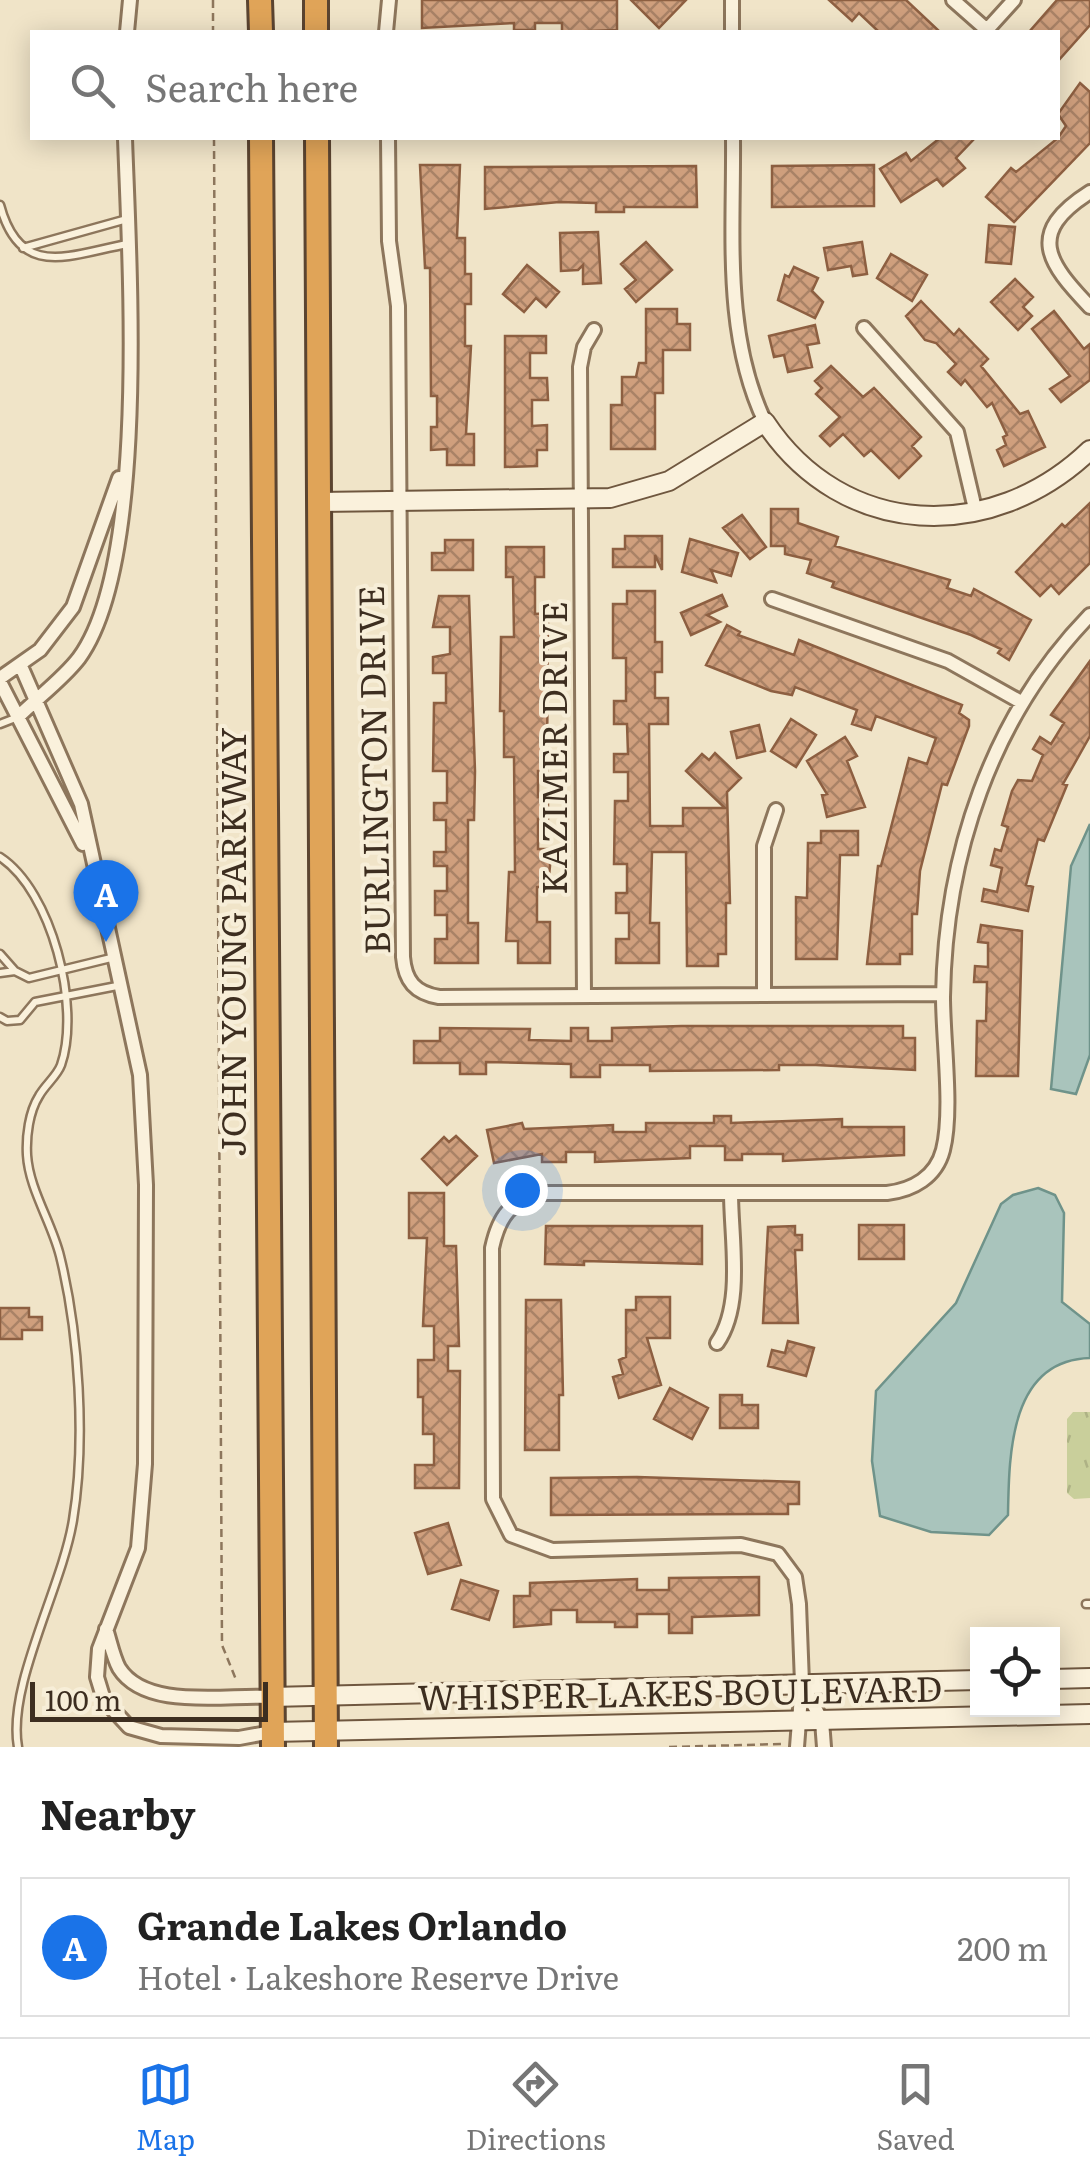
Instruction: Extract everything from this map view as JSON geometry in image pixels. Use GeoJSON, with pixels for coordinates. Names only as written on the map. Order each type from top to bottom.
{"type":"FeatureCollection","features":[{"type":"Feature","properties":{"kind":"highway"},"geometry":{"type":"LineString","coordinates":[[260,0],[260,30]]}},
{"type":"Feature","properties":{"kind":"highway"},"geometry":{"type":"LineString","coordinates":[[316,0],[316,30]]}},
{"type":"Feature","properties":{"kind":"highway","name":"JOHN YOUNG PARKWAY"},"geometry":{"type":"LineString","coordinates":[[261,140],[272,1740]]}},
{"type":"Feature","properties":{"kind":"highway"},"geometry":{"type":"LineString","coordinates":[[317,140],[326,1739]]}},
{"type":"Feature","properties":{"kind":"street"},"geometry":{"type":"LineString","coordinates":[[126,30],[130,0]]}},
{"type":"Feature","properties":{"kind":"street"},"geometry":{"type":"LineString","coordinates":[[386,30],[389,0]]}},
{"type":"Feature","properties":{"kind":"street"},"geometry":{"type":"LineString","coordinates":[[732,0],[732,30]]}},
{"type":"Feature","properties":{"kind":"street"},"geometry":{"type":"LineString","coordinates":[[953,0],[985,30]]}},
{"type":"Feature","properties":{"kind":"street"},"geometry":{"type":"LineString","coordinates":[[987,30],[1014,0]]}},
{"type":"Feature","properties":{"kind":"street"},"geometry":{"type":"LineString","coordinates":[[18,717],[79,657],[110,590],[130,402],[126,140]]}},
{"type":"Feature","properties":{"kind":"street","name":"BURLINGTON DRIVE"},"geometry":{"type":"LineString","coordinates":[[388,140],[389,241],[398,306],[405,973],[418,991],[439,997],[943,994]]}},
{"type":"Feature","properties":{"kind":"street"},"geometry":{"type":"LineString","coordinates":[[733,140],[734,315],[749,388],[765,422],[805,468],[862,502],[912,514],[976,514],[1028,496],[1090,450]]}},
{"type":"Feature","properties":{"kind":"street"},"geometry":{"type":"LineString","coordinates":[[1090,192],[1053,229],[1049,250],[1056,271],[1090,307]]}},
{"type":"Feature","properties":{"kind":"street"},"geometry":{"type":"LineString","coordinates":[[864,328],[953,424],[964,449],[976,514]]}},
{"type":"Feature","properties":{"kind":"street","name":"KAZIMER DRIVE"},"geometry":{"type":"LineString","coordinates":[[584,996],[580,357],[594,330]]}},
{"type":"Feature","properties":{"kind":"street"},"geometry":{"type":"LineString","coordinates":[[319,502],[581,500],[624,495],[669,481],[765,422]]}},
{"type":"Feature","properties":{"kind":"street"},"geometry":{"type":"LineString","coordinates":[[88,854],[50,787],[0,680],[40,650],[73,606],[125,462]]}},
{"type":"Feature","properties":{"kind":"street"},"geometry":{"type":"LineString","coordinates":[[772,599],[948,661],[1020,702]]}},
{"type":"Feature","properties":{"kind":"street"},"geometry":{"type":"LineString","coordinates":[[792,1746],[802,1683],[795,1578],[778,1554],[741,1544],[552,1550],[512,1536],[493,1498],[492,1248],[498,1220],[520,1198],[543,1193],[887,1193],[906,1190],[929,1176],[944,1144],[943,994],[948,920],[963,839],[996,750],[1020,702],[1062,644],[1090,615]]}},
{"type":"Feature","properties":{"kind":"street"},"geometry":{"type":"LineString","coordinates":[[20,664],[81,804],[88,854],[124,984],[140,1075],[146,1185],[145,1464],[138,1548],[99,1649],[97,1678],[104,1700],[129,1727],[161,1736],[272,1740]]}},
{"type":"Feature","properties":{"kind":"street"},"geometry":{"type":"LineString","coordinates":[[764,994],[764,846],[776,810]]}},
{"type":"Feature","properties":{"kind":"street"},"geometry":{"type":"LineString","coordinates":[[717,1344],[730,1312],[731,1193]]}},
{"type":"Feature","properties":{"kind":"street"},"geometry":{"type":"LineString","coordinates":[[106,1629],[119,1668],[143,1690],[170,1695],[272,1697]]}},
{"type":"Feature","properties":{"kind":"street"},"geometry":{"type":"LineString","coordinates":[[1060,1678],[1090,1678]]}},
{"type":"Feature","properties":{"kind":"street","name":"WHISPER LAKES BOULEVARD"},"geometry":{"type":"LineString","coordinates":[[272,1697],[970,1680]]}},
{"type":"Feature","properties":{"kind":"street"},"geometry":{"type":"LineString","coordinates":[[802,1683],[822,1721],[824,1747]]}},
{"type":"Feature","properties":{"kind":"street","name":"WHISPER LAKES BOULEVARD"},"geometry":{"type":"LineString","coordinates":[[272,1740],[1090,1714]]}},
{"type":"Feature","properties":{"kind":"lane"},"geometry":{"type":"LineString","coordinates":[[0,206],[7,232],[23,248],[51,260],[128,244]]}},
{"type":"Feature","properties":{"kind":"lane"},"geometry":{"type":"LineString","coordinates":[[23,248],[128,218]]}},
{"type":"Feature","properties":{"kind":"lane"},"geometry":{"type":"LineString","coordinates":[[0,724],[18,717]]}},
{"type":"Feature","properties":{"kind":"lane"},"geometry":{"type":"LineString","coordinates":[[0,857],[16,868],[44,911],[67,996],[67,1038],[60,1068],[37,1098],[28,1130],[27,1159],[58,1250],[73,1334],[74,1518],[61,1574],[24,1678],[16,1718],[18,1747]]}},
{"type":"Feature","properties":{"kind":"lane"},"geometry":{"type":"LineString","coordinates":[[0,954],[14,971],[30,978],[116,957]]}},
{"type":"Feature","properties":{"kind":"lane"},"geometry":{"type":"LineString","coordinates":[[0,974],[14,971]]}},
{"type":"Feature","properties":{"kind":"lane"},"geometry":{"type":"LineString","coordinates":[[0,1017],[8,1022],[20,1020],[35,1002],[124,984]]}},
{"type":"Feature","properties":{"kind":"path"},"geometry":{"type":"LineString","coordinates":[[213,0],[213,30]]}},
{"type":"Feature","properties":{"kind":"path"},"geometry":{"type":"LineString","coordinates":[[214,140],[222,1644],[237,1676]]}},
{"type":"Feature","properties":{"kind":"path"},"geometry":{"type":"LineString","coordinates":[[668,1747],[792,1746]]}},
{"type":"Feature","properties":{"kind":"green space"},"geometry":{"type":"Polygon","coordinates":[[[1073,1412],[1090,1412],[1090,1498],[1074,1499],[1067,1493],[1067,1419],[1073,1412]]]}},
{"type":"Feature","properties":{"kind":"water"},"geometry":{"type":"Polygon","coordinates":[[[1090,824],[1090,1055],[1076,1094],[1051,1089],[1071,866],[1090,824]]]}},
{"type":"Feature","properties":{"kind":"water"},"geometry":{"type":"Polygon","coordinates":[[[1038,1188],[1055,1195],[1064,1213],[1062,1302],[1090,1324],[1090,1358],[1064,1363],[1044,1375],[1029,1392],[1013,1439],[1008,1515],[989,1535],[931,1532],[880,1516],[872,1461],[876,1391],[956,1303],[1001,1204],[1013,1195],[1038,1188]]]}},
{"type":"Feature","properties":{"kind":"building"},"geometry":{"type":"Polygon","coordinates":[[[422,0],[617,0],[617,30],[562,30],[562,23],[535,23],[535,30],[514,30],[514,23],[422,28],[422,0]]]}},
{"type":"Feature","properties":{"kind":"building"},"geometry":{"type":"Polygon","coordinates":[[[631,0],[686,0],[659,28],[631,0]]]}},
{"type":"Feature","properties":{"kind":"building"},"geometry":{"type":"Polygon","coordinates":[[[829,0],[906,0],[938,30],[877,30],[859,13],[852,21],[829,0]]]}},
{"type":"Feature","properties":{"kind":"building"},"geometry":{"type":"Polygon","coordinates":[[[1057,0],[1090,0],[1090,25],[1060,59],[1060,30],[1031,30],[1057,0]]]}},
{"type":"Feature","properties":{"kind":"building"},"geometry":{"type":"Polygon","coordinates":[[[1080,83],[1090,92],[1090,143],[1014,222],[986,197],[1011,168],[1016,172],[1060,140],[1066,126],[1060,111],[1080,83]]]}},
{"type":"Feature","properties":{"kind":"building"},"geometry":{"type":"Polygon","coordinates":[[[937,140],[973,140],[956,158],[965,168],[943,186],[937,179],[901,202],[880,169],[906,153],[911,161],[937,140]]]}},
{"type":"Feature","properties":{"kind":"building"},"geometry":{"type":"Polygon","coordinates":[[[420,165],[460,165],[457,238],[465,238],[465,274],[471,274],[471,304],[465,304],[465,346],[471,346],[466,434],[474,434],[474,465],[447,465],[447,449],[431,450],[431,427],[437,427],[437,396],[431,396],[430,268],[425,268],[420,165]]]}},
{"type":"Feature","properties":{"kind":"building"},"geometry":{"type":"Polygon","coordinates":[[[874,165],[874,206],[772,207],[772,166],[874,165]]]}},
{"type":"Feature","properties":{"kind":"building"},"geometry":{"type":"Polygon","coordinates":[[[696,166],[697,207],[624,207],[624,212],[596,212],[596,203],[559,202],[485,209],[485,167],[696,166]]]}},
{"type":"Feature","properties":{"kind":"building"},"geometry":{"type":"Polygon","coordinates":[[[989,225],[1015,227],[1011,264],[986,262],[989,225]]]}},
{"type":"Feature","properties":{"kind":"building"},"geometry":{"type":"Polygon","coordinates":[[[598,232],[601,283],[583,284],[583,265],[578,270],[561,271],[560,233],[598,232]]]}},
{"type":"Feature","properties":{"kind":"building"},"geometry":{"type":"Polygon","coordinates":[[[646,242],[672,270],[636,302],[625,289],[636,280],[621,264],[646,242]]]}},
{"type":"Feature","properties":{"kind":"building"},"geometry":{"type":"Polygon","coordinates":[[[862,242],[867,274],[853,276],[851,266],[828,270],[824,248],[862,242]]]}},
{"type":"Feature","properties":{"kind":"building"},"geometry":{"type":"Polygon","coordinates":[[[891,254],[927,275],[912,301],[877,278],[891,254]]]}},
{"type":"Feature","properties":{"kind":"building"},"geometry":{"type":"Polygon","coordinates":[[[527,265],[559,292],[546,307],[536,298],[524,312],[503,294],[527,265]]]}},
{"type":"Feature","properties":{"kind":"building"},"geometry":{"type":"Polygon","coordinates":[[[794,267],[818,278],[812,291],[823,302],[815,318],[778,300],[785,275],[789,277],[794,267]]]}},
{"type":"Feature","properties":{"kind":"building"},"geometry":{"type":"Polygon","coordinates":[[[1015,279],[1033,297],[1023,307],[1032,316],[1018,330],[991,302],[1015,279]]]}},
{"type":"Feature","properties":{"kind":"building"},"geometry":{"type":"Polygon","coordinates":[[[921,301],[954,335],[959,329],[988,359],[981,366],[1020,414],[1028,411],[1045,447],[1004,466],[997,450],[1006,445],[1003,437],[1007,435],[992,403],[987,407],[965,380],[961,385],[948,372],[956,364],[936,343],[925,340],[906,316],[921,301]]]}},
{"type":"Feature","properties":{"kind":"building"},"geometry":{"type":"Polygon","coordinates":[[[646,309],[677,309],[677,324],[690,324],[690,350],[663,350],[663,393],[655,393],[655,449],[611,449],[611,405],[622,405],[622,377],[636,377],[639,363],[646,363],[646,309]]]}},
{"type":"Feature","properties":{"kind":"building"},"geometry":{"type":"Polygon","coordinates":[[[1054,311],[1084,349],[1090,344],[1090,380],[1061,402],[1050,389],[1070,376],[1032,329],[1054,311]]]}},
{"type":"Feature","properties":{"kind":"building"},"geometry":{"type":"Polygon","coordinates":[[[815,325],[819,343],[807,345],[812,367],[788,372],[784,355],[774,357],[769,336],[815,325]]]}},
{"type":"Feature","properties":{"kind":"building"},"geometry":{"type":"Polygon","coordinates":[[[505,336],[546,336],[546,353],[530,353],[530,378],[547,378],[548,400],[532,400],[532,426],[547,425],[547,450],[537,450],[537,466],[505,467],[505,336]]]}},
{"type":"Feature","properties":{"kind":"building"},"geometry":{"type":"Polygon","coordinates":[[[831,366],[863,397],[874,388],[921,437],[912,446],[921,456],[899,478],[871,450],[864,456],[843,434],[830,446],[820,436],[840,417],[816,394],[822,388],[815,381],[831,366]]]}},
{"type":"Feature","properties":{"kind":"building"},"geometry":{"type":"Polygon","coordinates":[[[1090,503],[1090,563],[1059,594],[1051,585],[1040,596],[1016,572],[1062,524],[1065,527],[1090,503]]]}},
{"type":"Feature","properties":{"kind":"building"},"geometry":{"type":"Polygon","coordinates":[[[771,509],[798,509],[798,523],[838,537],[835,546],[950,580],[947,588],[971,596],[974,589],[1031,620],[1009,660],[998,653],[1001,649],[971,635],[832,587],[834,582],[807,573],[811,560],[785,554],[785,546],[771,546],[771,509]]]}},
{"type":"Feature","properties":{"kind":"building"},"geometry":{"type":"Polygon","coordinates":[[[742,515],[766,547],[750,559],[723,528],[742,515]]]}},
{"type":"Feature","properties":{"kind":"building"},"geometry":{"type":"Polygon","coordinates":[[[625,536],[662,536],[662,570],[655,555],[655,567],[613,567],[613,549],[625,549],[625,536]]]}},
{"type":"Feature","properties":{"kind":"building"},"geometry":{"type":"Polygon","coordinates":[[[690,539],[738,553],[731,576],[711,570],[716,582],[682,572],[690,539]]]}},
{"type":"Feature","properties":{"kind":"building"},"geometry":{"type":"Polygon","coordinates":[[[445,540],[473,540],[473,570],[432,570],[432,553],[445,553],[445,540]]]}},
{"type":"Feature","properties":{"kind":"building"},"geometry":{"type":"Polygon","coordinates":[[[506,547],[544,547],[544,577],[535,577],[535,614],[548,613],[547,771],[538,771],[538,797],[548,797],[548,819],[538,819],[538,849],[550,849],[550,866],[548,887],[537,887],[537,922],[550,922],[550,963],[518,963],[518,941],[506,941],[509,872],[515,872],[514,757],[504,757],[504,711],[500,711],[501,637],[514,637],[513,577],[506,577],[506,547]]]}},
{"type":"Feature","properties":{"kind":"building"},"geometry":{"type":"Polygon","coordinates":[[[627,591],[655,591],[655,642],[662,642],[662,672],[655,672],[655,698],[668,698],[668,724],[649,724],[650,826],[683,826],[683,808],[725,808],[686,771],[702,754],[709,760],[715,753],[741,778],[727,792],[730,903],[726,903],[726,954],[718,954],[718,966],[687,966],[686,852],[652,852],[650,923],[659,923],[659,963],[616,963],[616,939],[629,939],[629,913],[616,913],[616,893],[627,893],[627,864],[614,864],[615,801],[628,801],[628,772],[614,772],[614,754],[628,754],[627,724],[614,724],[614,701],[626,701],[626,658],[613,658],[613,604],[627,604],[627,591]]]}},
{"type":"Feature","properties":{"kind":"building"},"geometry":{"type":"Polygon","coordinates":[[[722,595],[727,606],[707,615],[720,622],[691,635],[681,613],[722,595]]]}},
{"type":"Feature","properties":{"kind":"building"},"geometry":{"type":"Polygon","coordinates":[[[439,596],[469,596],[475,771],[474,820],[468,820],[468,923],[478,923],[478,963],[435,963],[435,939],[447,939],[447,915],[435,915],[435,891],[447,891],[447,866],[434,866],[434,852],[446,852],[446,820],[434,820],[434,803],[447,803],[447,771],[433,771],[434,703],[446,703],[446,673],[433,673],[433,657],[450,654],[450,627],[433,627],[439,596]]]}},
{"type":"Feature","properties":{"kind":"building"},"geometry":{"type":"Polygon","coordinates":[[[727,625],[740,632],[738,635],[794,655],[799,640],[962,705],[959,713],[969,720],[969,726],[947,785],[942,784],[920,871],[917,914],[912,914],[912,954],[900,954],[900,964],[867,964],[878,866],[909,758],[927,764],[936,738],[876,716],[871,730],[852,724],[857,710],[795,687],[792,695],[771,691],[706,665],[727,625]]]}},
{"type":"Feature","properties":{"kind":"building"},"geometry":{"type":"Polygon","coordinates":[[[1090,661],[1090,736],[1063,784],[1067,785],[1044,841],[1038,839],[1026,885],[1033,887],[1028,911],[982,901],[984,889],[997,892],[1002,868],[991,865],[995,849],[1001,851],[1008,827],[1002,825],[1012,791],[1018,780],[1032,781],[1043,755],[1033,749],[1040,737],[1051,744],[1064,723],[1051,715],[1090,661]]]}},
{"type":"Feature","properties":{"kind":"building"},"geometry":{"type":"Polygon","coordinates":[[[791,719],[816,735],[796,767],[771,751],[791,719]]]}},
{"type":"Feature","properties":{"kind":"building"},"geometry":{"type":"Polygon","coordinates":[[[759,725],[765,751],[737,758],[731,732],[759,725]]]}},
{"type":"Feature","properties":{"kind":"building"},"geometry":{"type":"Polygon","coordinates":[[[845,737],[857,756],[847,761],[865,807],[827,817],[822,795],[827,794],[807,761],[845,737]]]}},
{"type":"Feature","properties":{"kind":"building"},"geometry":{"type":"Polygon","coordinates":[[[821,831],[858,831],[858,855],[840,855],[837,959],[796,959],[796,897],[807,898],[808,843],[821,843],[821,831]]]}},
{"type":"Feature","properties":{"kind":"building"},"geometry":{"type":"Polygon","coordinates":[[[981,925],[1022,931],[1018,1076],[976,1076],[977,1021],[986,1021],[987,982],[974,982],[975,966],[988,967],[988,943],[978,942],[981,925]]]}},
{"type":"Feature","properties":{"kind":"building"},"geometry":{"type":"Polygon","coordinates":[[[903,1026],[903,1038],[915,1038],[915,1070],[779,1065],[779,1070],[650,1071],[650,1065],[600,1065],[600,1077],[571,1077],[571,1064],[486,1062],[486,1074],[460,1074],[460,1063],[414,1063],[414,1041],[440,1041],[440,1028],[530,1029],[529,1040],[571,1041],[571,1028],[588,1028],[588,1041],[612,1041],[612,1028],[903,1026]]]}},
{"type":"Feature","properties":{"kind":"building"},"geometry":{"type":"Polygon","coordinates":[[[714,1116],[731,1116],[731,1123],[842,1119],[842,1127],[904,1127],[904,1155],[783,1161],[783,1154],[742,1154],[742,1160],[725,1160],[725,1146],[690,1146],[690,1158],[595,1162],[595,1152],[566,1152],[566,1162],[542,1162],[542,1154],[494,1163],[487,1130],[522,1123],[524,1129],[613,1125],[613,1132],[646,1132],[646,1123],[714,1123],[714,1116]]]}},
{"type":"Feature","properties":{"kind":"building"},"geometry":{"type":"Polygon","coordinates":[[[456,1136],[477,1156],[447,1185],[422,1159],[444,1137],[449,1142],[456,1136]]]}},
{"type":"Feature","properties":{"kind":"building"},"geometry":{"type":"Polygon","coordinates":[[[409,1193],[444,1193],[444,1246],[456,1246],[459,1346],[448,1346],[448,1371],[460,1371],[459,1488],[415,1488],[415,1465],[434,1465],[434,1434],[423,1434],[418,1360],[434,1360],[434,1326],[423,1326],[427,1238],[409,1238],[409,1193]]]}},
{"type":"Feature","properties":{"kind":"building"},"geometry":{"type":"Polygon","coordinates":[[[859,1225],[904,1225],[904,1259],[859,1259],[859,1225]]]}},
{"type":"Feature","properties":{"kind":"building"},"geometry":{"type":"Polygon","coordinates":[[[546,1226],[702,1226],[702,1264],[545,1264],[546,1226]]]}},
{"type":"Feature","properties":{"kind":"building"},"geometry":{"type":"Polygon","coordinates":[[[795,1226],[795,1235],[802,1235],[802,1250],[795,1250],[798,1323],[763,1323],[768,1227],[795,1226]]]}},
{"type":"Feature","properties":{"kind":"building"},"geometry":{"type":"Polygon","coordinates":[[[636,1297],[670,1297],[670,1338],[647,1338],[661,1385],[619,1398],[613,1377],[623,1374],[619,1360],[626,1357],[626,1310],[636,1310],[636,1297]]]}},
{"type":"Feature","properties":{"kind":"building"},"geometry":{"type":"Polygon","coordinates":[[[526,1300],[561,1300],[563,1395],[559,1395],[559,1450],[525,1450],[526,1300]]]}},
{"type":"Feature","properties":{"kind":"building"},"geometry":{"type":"Polygon","coordinates":[[[0,1308],[29,1308],[29,1317],[42,1317],[42,1330],[22,1330],[22,1339],[0,1339],[0,1308]]]}},
{"type":"Feature","properties":{"kind":"building"},"geometry":{"type":"Polygon","coordinates":[[[788,1341],[814,1348],[806,1376],[768,1366],[772,1350],[785,1353],[788,1341]]]}},
{"type":"Feature","properties":{"kind":"building"},"geometry":{"type":"Polygon","coordinates":[[[670,1388],[708,1408],[692,1439],[654,1419],[670,1388]]]}},
{"type":"Feature","properties":{"kind":"building"},"geometry":{"type":"Polygon","coordinates":[[[720,1395],[742,1395],[742,1405],[758,1405],[758,1428],[720,1428],[720,1395]]]}},
{"type":"Feature","properties":{"kind":"building"},"geometry":{"type":"Polygon","coordinates":[[[551,1478],[799,1482],[799,1504],[788,1504],[788,1514],[551,1515],[551,1478]]]}},
{"type":"Feature","properties":{"kind":"building"},"geometry":{"type":"Polygon","coordinates":[[[448,1523],[461,1565],[428,1574],[415,1533],[448,1523]]]}},
{"type":"Feature","properties":{"kind":"building"},"geometry":{"type":"Polygon","coordinates":[[[759,1577],[759,1615],[692,1617],[692,1633],[669,1633],[669,1614],[637,1614],[637,1627],[615,1627],[615,1622],[577,1622],[577,1610],[551,1610],[551,1624],[514,1627],[514,1596],[530,1596],[530,1583],[637,1579],[637,1590],[669,1590],[669,1578],[759,1577]]]}},
{"type":"Feature","properties":{"kind":"building"},"geometry":{"type":"Polygon","coordinates":[[[461,1580],[498,1591],[489,1620],[452,1609],[461,1580]]]}},
{"type":"Feature","properties":{"kind":"place","name":"Grande Lakes Orlando"},"geometry":{"type":"Point","coordinates":[106,942]}}]}
